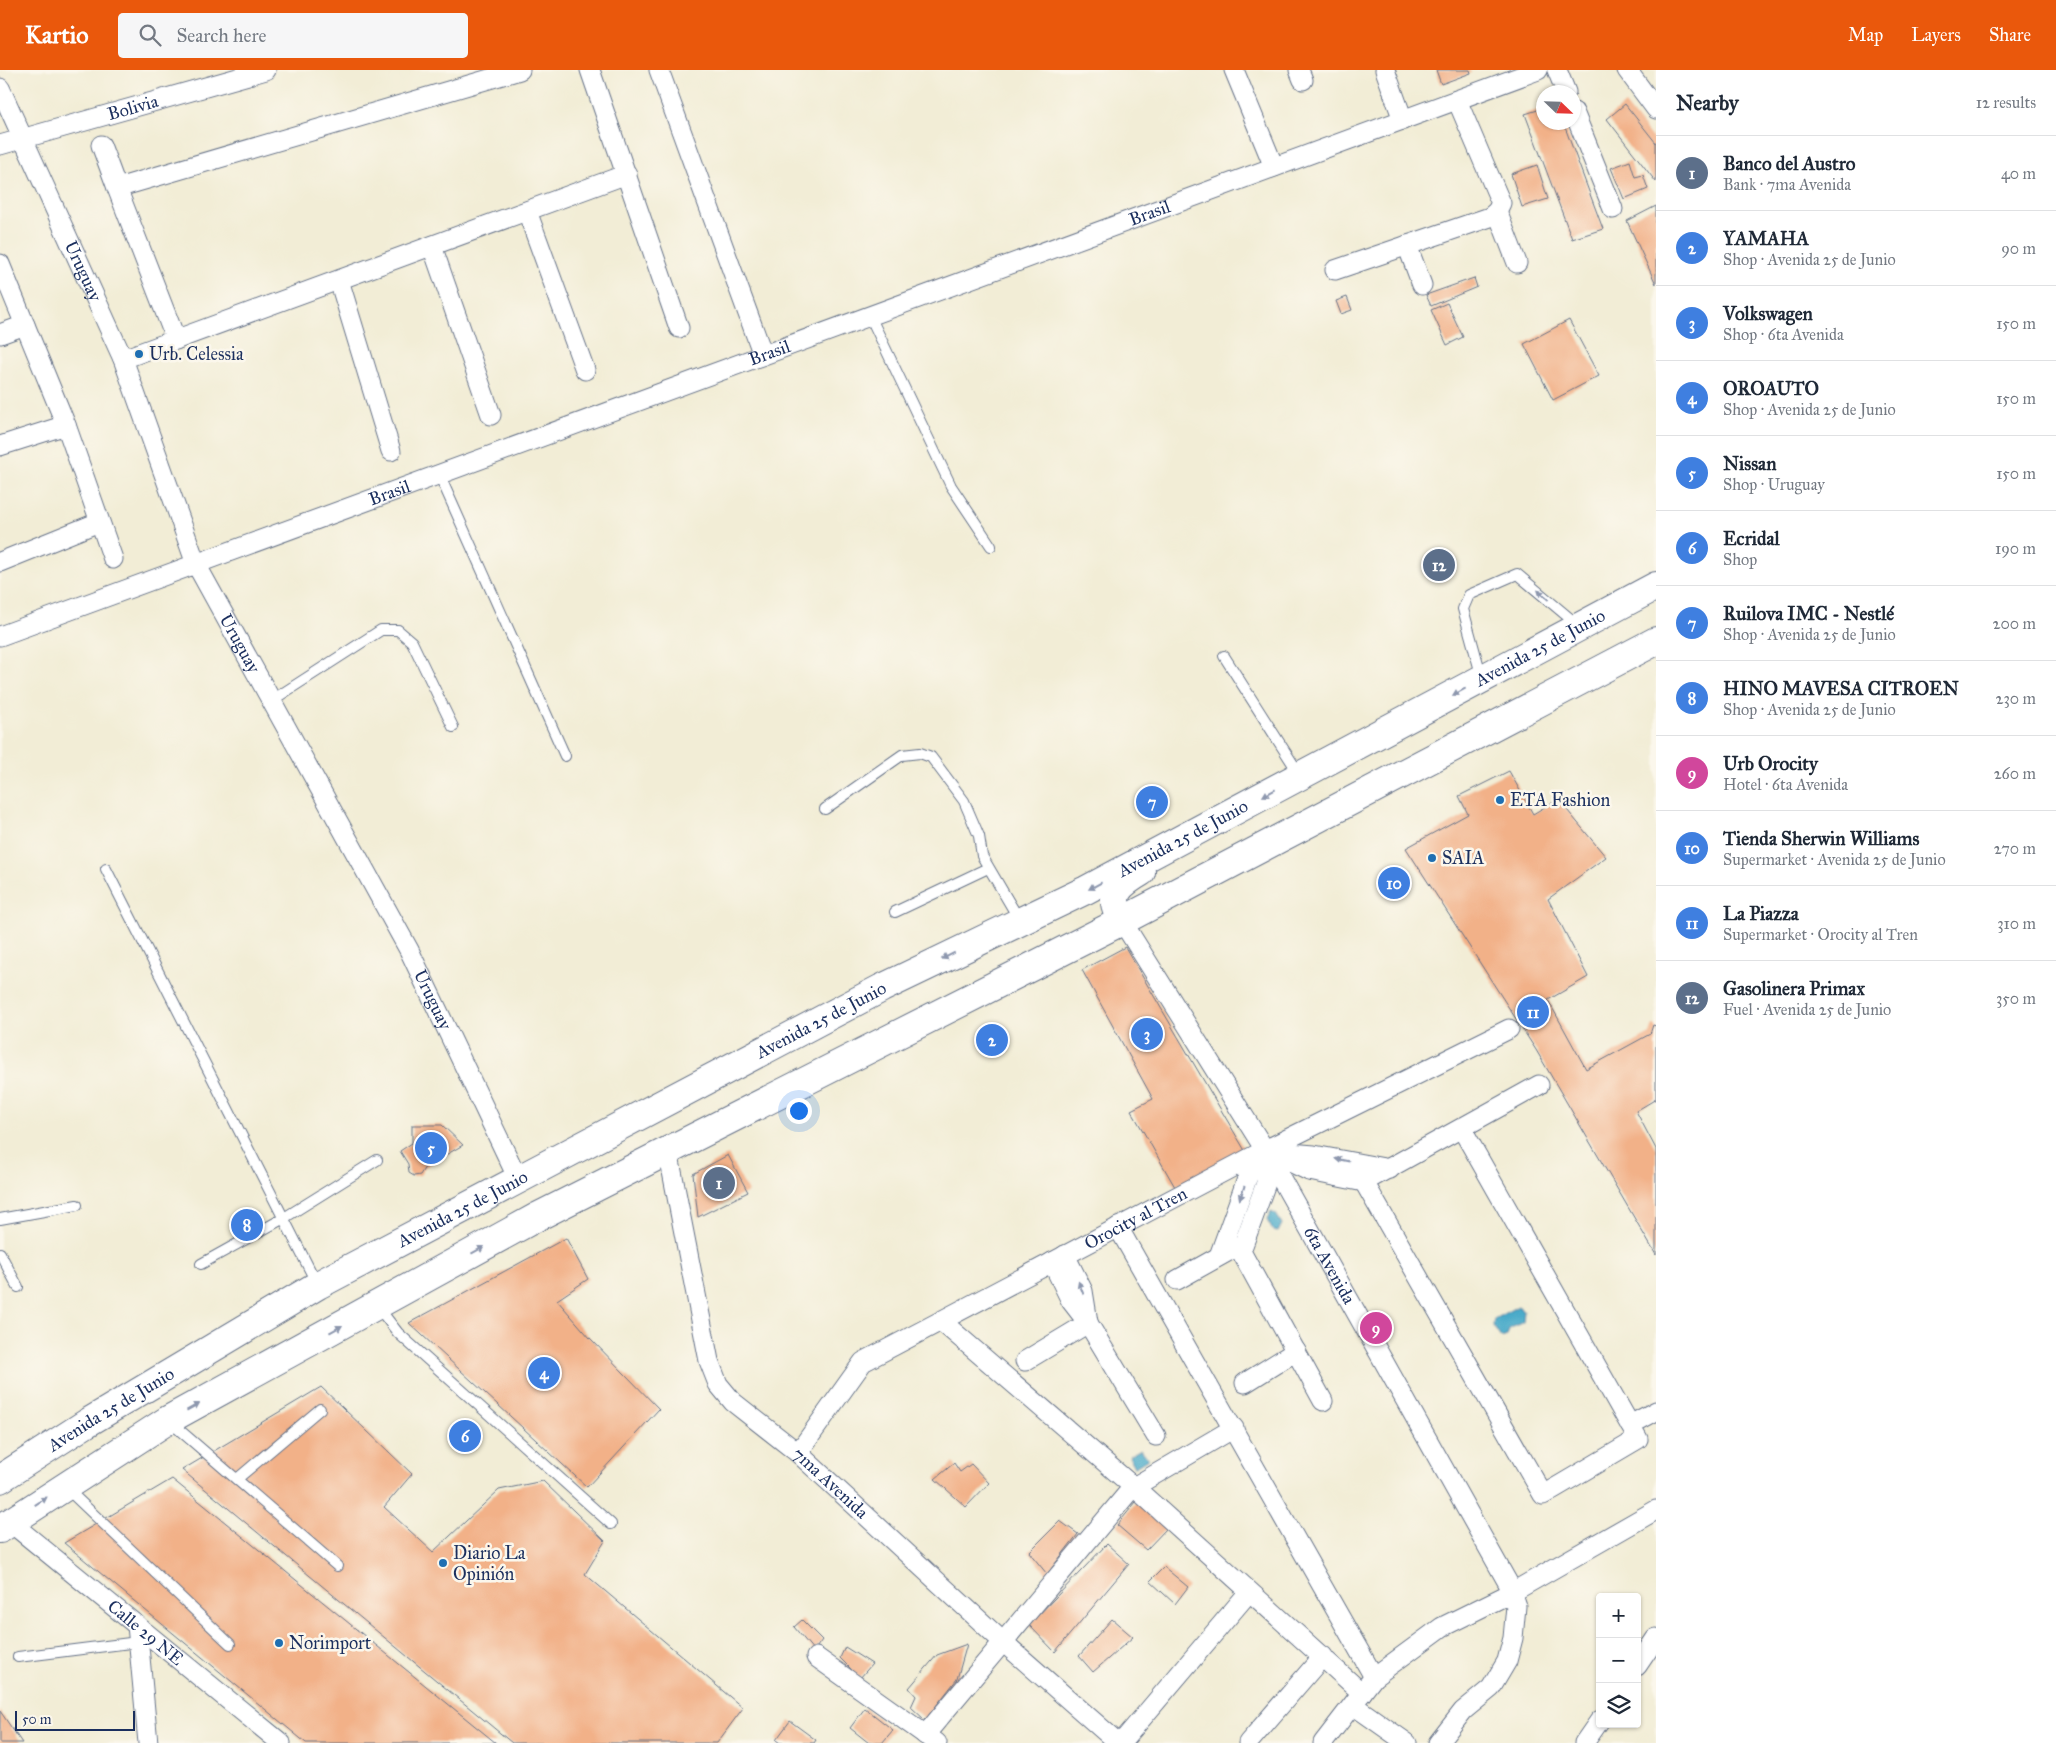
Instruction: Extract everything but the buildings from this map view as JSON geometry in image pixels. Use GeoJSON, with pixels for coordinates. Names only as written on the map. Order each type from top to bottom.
{"type":"FeatureCollection","features":[{"type":"Feature","properties":{"kind":"main road","name":"Avenida 25 de Junio"},"geometry":{"type":"LineString","coordinates":[[0,1479],[87,1423],[318,1285],[519,1181],[882,988],[1086,890],[1656,586]]}},
{"type":"Feature","properties":{"kind":"main road"},"geometry":{"type":"LineString","coordinates":[[5,1525],[168,1420],[537,1217],[1122,921],[1656,641]]}},
{"type":"Feature","properties":{"kind":"main road"},"geometry":{"type":"LineString","coordinates":[[1122,921],[1114,902],[1114,897],[1124,883],[1206,833],[1232,812]]}},
{"type":"Feature","properties":{"kind":"street","name":"Bolivia"},"geometry":{"type":"LineString","coordinates":[[0,145],[266,70]]}},
{"type":"Feature","properties":{"kind":"street"},"geometry":{"type":"LineString","coordinates":[[118,188],[520,70]]}},
{"type":"Feature","properties":{"kind":"street"},"geometry":{"type":"LineString","coordinates":[[590,70],[679,328]]}},
{"type":"Feature","properties":{"kind":"street"},"geometry":{"type":"LineString","coordinates":[[659,70],[763,355]]}},
{"type":"Feature","properties":{"kind":"street"},"geometry":{"type":"LineString","coordinates":[[1234,70],[1274,167]]}},
{"type":"Feature","properties":{"kind":"street"},"geometry":{"type":"LineString","coordinates":[[1386,70],[1403,120]]}},
{"type":"Feature","properties":{"kind":"street","name":"Brasil"},"geometry":{"type":"LineString","coordinates":[[0,636],[1538,70]]}},
{"type":"Feature","properties":{"kind":"street"},"geometry":{"type":"LineString","coordinates":[[1557,70],[1563,85]]}},
{"type":"Feature","properties":{"kind":"street"},"geometry":{"type":"LineString","coordinates":[[1627,70],[1656,110]]}},
{"type":"Feature","properties":{"kind":"street","name":"Uruguay"},"geometry":{"type":"LineString","coordinates":[[0,88],[123,359],[196,564],[409,950],[519,1181]]}},
{"type":"Feature","properties":{"kind":"street"},"geometry":{"type":"LineString","coordinates":[[1335,270],[1490,216],[1497,211],[1501,203],[1457,100]]}},
{"type":"Feature","properties":{"kind":"street"},"geometry":{"type":"LineString","coordinates":[[1581,130],[1612,210]]}},
{"type":"Feature","properties":{"kind":"street"},"geometry":{"type":"LineString","coordinates":[[100,145],[176,340]]}},
{"type":"Feature","properties":{"kind":"street"},"geometry":{"type":"LineString","coordinates":[[123,359],[627,174]]}},
{"type":"Feature","properties":{"kind":"street"},"geometry":{"type":"LineString","coordinates":[[527,211],[585,370]]}},
{"type":"Feature","properties":{"kind":"street"},"geometry":{"type":"LineString","coordinates":[[1497,211],[1517,263]]}},
{"type":"Feature","properties":{"kind":"street"},"geometry":{"type":"LineString","coordinates":[[1408,245],[1422,285]]}},
{"type":"Feature","properties":{"kind":"street"},"geometry":{"type":"LineString","coordinates":[[432,246],[491,415]]}},
{"type":"Feature","properties":{"kind":"street"},"geometry":{"type":"LineString","coordinates":[[0,264],[66,425],[113,559]]}},
{"type":"Feature","properties":{"kind":"street"},"geometry":{"type":"LineString","coordinates":[[339,280],[390,451]]}},
{"type":"Feature","properties":{"kind":"street"},"geometry":{"type":"LineString","coordinates":[[0,334],[25,325]]}},
{"type":"Feature","properties":{"kind":"street"},"geometry":{"type":"LineString","coordinates":[[0,446],[66,425]]}},
{"type":"Feature","properties":{"kind":"street"},"geometry":{"type":"LineString","coordinates":[[0,562],[99,522]]}},
{"type":"Feature","properties":{"kind":"street","name":"6ta Avenida"},"geometry":{"type":"LineString","coordinates":[[1122,921],[1265,1150],[1508,1583],[1516,1606],[1514,1638],[1507,1661],[1491,1688],[1463,1711],[1438,1743]]}},
{"type":"Feature","properties":{"kind":"street","name":"Orocity al Tren"},"geometry":{"type":"LineString","coordinates":[[798,1453],[863,1362],[1265,1150],[1509,1029]]}},
{"type":"Feature","properties":{"kind":"street"},"geometry":{"type":"LineString","coordinates":[[1265,1150],[1309,1171],[1364,1182],[1539,1086]]}},
{"type":"Feature","properties":{"kind":"street"},"geometry":{"type":"LineString","coordinates":[[1364,1182],[1543,1495],[1638,1439],[1462,1129]]}},
{"type":"Feature","properties":{"kind":"street"},"geometry":{"type":"LineString","coordinates":[[1265,1150],[1314,1155],[1390,1169]]}},
{"type":"Feature","properties":{"kind":"street"},"geometry":{"type":"LineString","coordinates":[[1240,1251],[1266,1183],[1265,1150]]}},
{"type":"Feature","properties":{"kind":"street"},"geometry":{"type":"LineString","coordinates":[[1219,1256],[1248,1176],[1265,1150]]}},
{"type":"Feature","properties":{"kind":"street","name":"7ma Avenida"},"geometry":{"type":"LineString","coordinates":[[668,1151],[709,1361],[718,1384],[733,1402],[798,1453],[1002,1641],[1120,1743]]}},
{"type":"Feature","properties":{"kind":"street"},"geometry":{"type":"LineString","coordinates":[[1118,1227],[1374,1677]]}},
{"type":"Feature","properties":{"kind":"street"},"geometry":{"type":"LineString","coordinates":[[1177,1280],[1238,1246],[1323,1401]]}},
{"type":"Feature","properties":{"kind":"street"},"geometry":{"type":"LineString","coordinates":[[1059,1259],[1083,1291],[1088,1323],[1156,1436]]}},
{"type":"Feature","properties":{"kind":"street"},"geometry":{"type":"LineString","coordinates":[[941,1321],[1132,1488],[1143,1495],[1322,1656],[1358,1699],[1407,1743]]}},
{"type":"Feature","properties":{"kind":"street"},"geometry":{"type":"LineString","coordinates":[[1025,1361],[1088,1323]]}},
{"type":"Feature","properties":{"kind":"street"},"geometry":{"type":"LineString","coordinates":[[1245,1383],[1296,1351]]}},
{"type":"Feature","properties":{"kind":"street"},"geometry":{"type":"LineString","coordinates":[[1630,1425],[1656,1411]]}},
{"type":"Feature","properties":{"kind":"street"},"geometry":{"type":"LineString","coordinates":[[816,1657],[931,1739],[1002,1641],[1132,1488],[1234,1428]]}},
{"type":"Feature","properties":{"kind":"street"},"geometry":{"type":"LineString","coordinates":[[1324,1743],[1374,1677],[1442,1628],[1511,1593],[1656,1510]]}},
{"type":"Feature","properties":{"kind":"street","name":"Calle 29 NE"},"geometry":{"type":"LineString","coordinates":[[5,1525],[138,1634],[281,1743]]}},
{"type":"Feature","properties":{"kind":"street"},"geometry":{"type":"LineString","coordinates":[[1120,1743],[1249,1592]]}},
{"type":"Feature","properties":{"kind":"street"},"geometry":{"type":"LineString","coordinates":[[138,1634],[148,1743]]}},
{"type":"Feature","properties":{"kind":"street"},"geometry":{"type":"LineString","coordinates":[[1641,1660],[1656,1638]]}},
{"type":"Feature","properties":{"kind":"street"},"geometry":{"type":"LineString","coordinates":[[1248,1743],[1322,1656]]}},
{"type":"Feature","properties":{"kind":"street"},"geometry":{"type":"LineString","coordinates":[[1584,1743],[1596,1726]]}},
{"type":"Feature","properties":{"kind":"lane"},"geometry":{"type":"LineString","coordinates":[[870,316],[951,486],[991,546]]}},
{"type":"Feature","properties":{"kind":"lane"},"geometry":{"type":"LineString","coordinates":[[439,474],[565,756]]}},
{"type":"Feature","properties":{"kind":"lane"},"geometry":{"type":"LineString","coordinates":[[1483,679],[1463,609],[1468,595],[1517,574],[1579,627]]}},
{"type":"Feature","properties":{"kind":"lane"},"geometry":{"type":"LineString","coordinates":[[272,700],[381,630],[398,630],[412,642],[453,727]]}},
{"type":"Feature","properties":{"kind":"lane"},"geometry":{"type":"LineString","coordinates":[[1224,656],[1301,776]]}},
{"type":"Feature","properties":{"kind":"lane"},"geometry":{"type":"LineString","coordinates":[[825,809],[902,755],[920,753],[931,757],[964,801],[979,836],[982,856],[1020,922]]}},
{"type":"Feature","properties":{"kind":"lane"},"geometry":{"type":"LineString","coordinates":[[895,912],[988,868]]}},
{"type":"Feature","properties":{"kind":"lane"},"geometry":{"type":"LineString","coordinates":[[106,869],[318,1285]]}},
{"type":"Feature","properties":{"kind":"lane"},"geometry":{"type":"LineString","coordinates":[[201,1264],[284,1218],[377,1160]]}},
{"type":"Feature","properties":{"kind":"lane"},"geometry":{"type":"LineString","coordinates":[[0,1219],[76,1205]]}},
{"type":"Feature","properties":{"kind":"lane"},"geometry":{"type":"LineString","coordinates":[[0,1253],[18,1287]]}},
{"type":"Feature","properties":{"kind":"lane"},"geometry":{"type":"LineString","coordinates":[[378,1306],[398,1333],[611,1524]]}},
{"type":"Feature","properties":{"kind":"lane"},"geometry":{"type":"LineString","coordinates":[[237,1480],[320,1409]]}},
{"type":"Feature","properties":{"kind":"lane"},"geometry":{"type":"LineString","coordinates":[[168,1420],[337,1566]]}},
{"type":"Feature","properties":{"kind":"lane"},"geometry":{"type":"LineString","coordinates":[[64,1486],[230,1644]]}},
{"type":"Feature","properties":{"kind":"lane"},"geometry":{"type":"LineString","coordinates":[[18,1657],[138,1634]]}},
{"type":"Feature","properties":{"kind":"water"},"geometry":{"type":"Polygon","coordinates":[[[1271,1212],[1276,1214],[1282,1224],[1278,1232],[1273,1231],[1267,1220],[1271,1212]]]}},
{"type":"Feature","properties":{"kind":"water"},"geometry":{"type":"Polygon","coordinates":[[[1518,1306],[1524,1311],[1523,1322],[1509,1329],[1507,1336],[1501,1338],[1493,1326],[1494,1319],[1518,1306]]]}},
{"type":"Feature","properties":{"kind":"water"},"geometry":{"type":"Polygon","coordinates":[[[1141,1449],[1148,1459],[1135,1467],[1129,1456],[1141,1449]]]}},
{"type":"Feature","properties":{"kind":"place","name":"Urb. Celessia"},"geometry":{"type":"Point","coordinates":[139,354]}},
{"type":"Feature","properties":{"kind":"place","name":"Gasolinera Primax"},"geometry":{"type":"Point","coordinates":[1439,565]}},
{"type":"Feature","properties":{"kind":"place","name":"ETA Fashion"},"geometry":{"type":"Point","coordinates":[1500,800]}},
{"type":"Feature","properties":{"kind":"place","name":"Ruilova IMC - Nestlé"},"geometry":{"type":"Point","coordinates":[1152,802]}},
{"type":"Feature","properties":{"kind":"place","name":"SAIA"},"geometry":{"type":"Point","coordinates":[1432,858]}},
{"type":"Feature","properties":{"kind":"place","name":"Tienda Sherwin Williams"},"geometry":{"type":"Point","coordinates":[1394,883]}},
{"type":"Feature","properties":{"kind":"place","name":"La Piazza"},"geometry":{"type":"Point","coordinates":[1533,1012]}},
{"type":"Feature","properties":{"kind":"place","name":"Volkswagen"},"geometry":{"type":"Point","coordinates":[1147,1034]}},
{"type":"Feature","properties":{"kind":"place","name":"YAMAHA"},"geometry":{"type":"Point","coordinates":[992,1040]}},
{"type":"Feature","properties":{"kind":"place","name":"Nissan"},"geometry":{"type":"Point","coordinates":[431,1148]}},
{"type":"Feature","properties":{"kind":"place","name":"Banco del Austro"},"geometry":{"type":"Point","coordinates":[719,1183]}},
{"type":"Feature","properties":{"kind":"place","name":"HINO MAVESA CITROEN"},"geometry":{"type":"Point","coordinates":[247,1225]}},
{"type":"Feature","properties":{"kind":"place","name":"Urb Orocity"},"geometry":{"type":"Point","coordinates":[1376,1328]}},
{"type":"Feature","properties":{"kind":"place","name":"OROAUTO"},"geometry":{"type":"Point","coordinates":[544,1373]}},
{"type":"Feature","properties":{"kind":"place","name":"Ecridal"},"geometry":{"type":"Point","coordinates":[465,1436]}},
{"type":"Feature","properties":{"kind":"place","name":"Diario La Opinión"},"geometry":{"type":"Point","coordinates":[443,1563]}},
{"type":"Feature","properties":{"kind":"place","name":"Norimport"},"geometry":{"type":"Point","coordinates":[279,1643]}}]}
